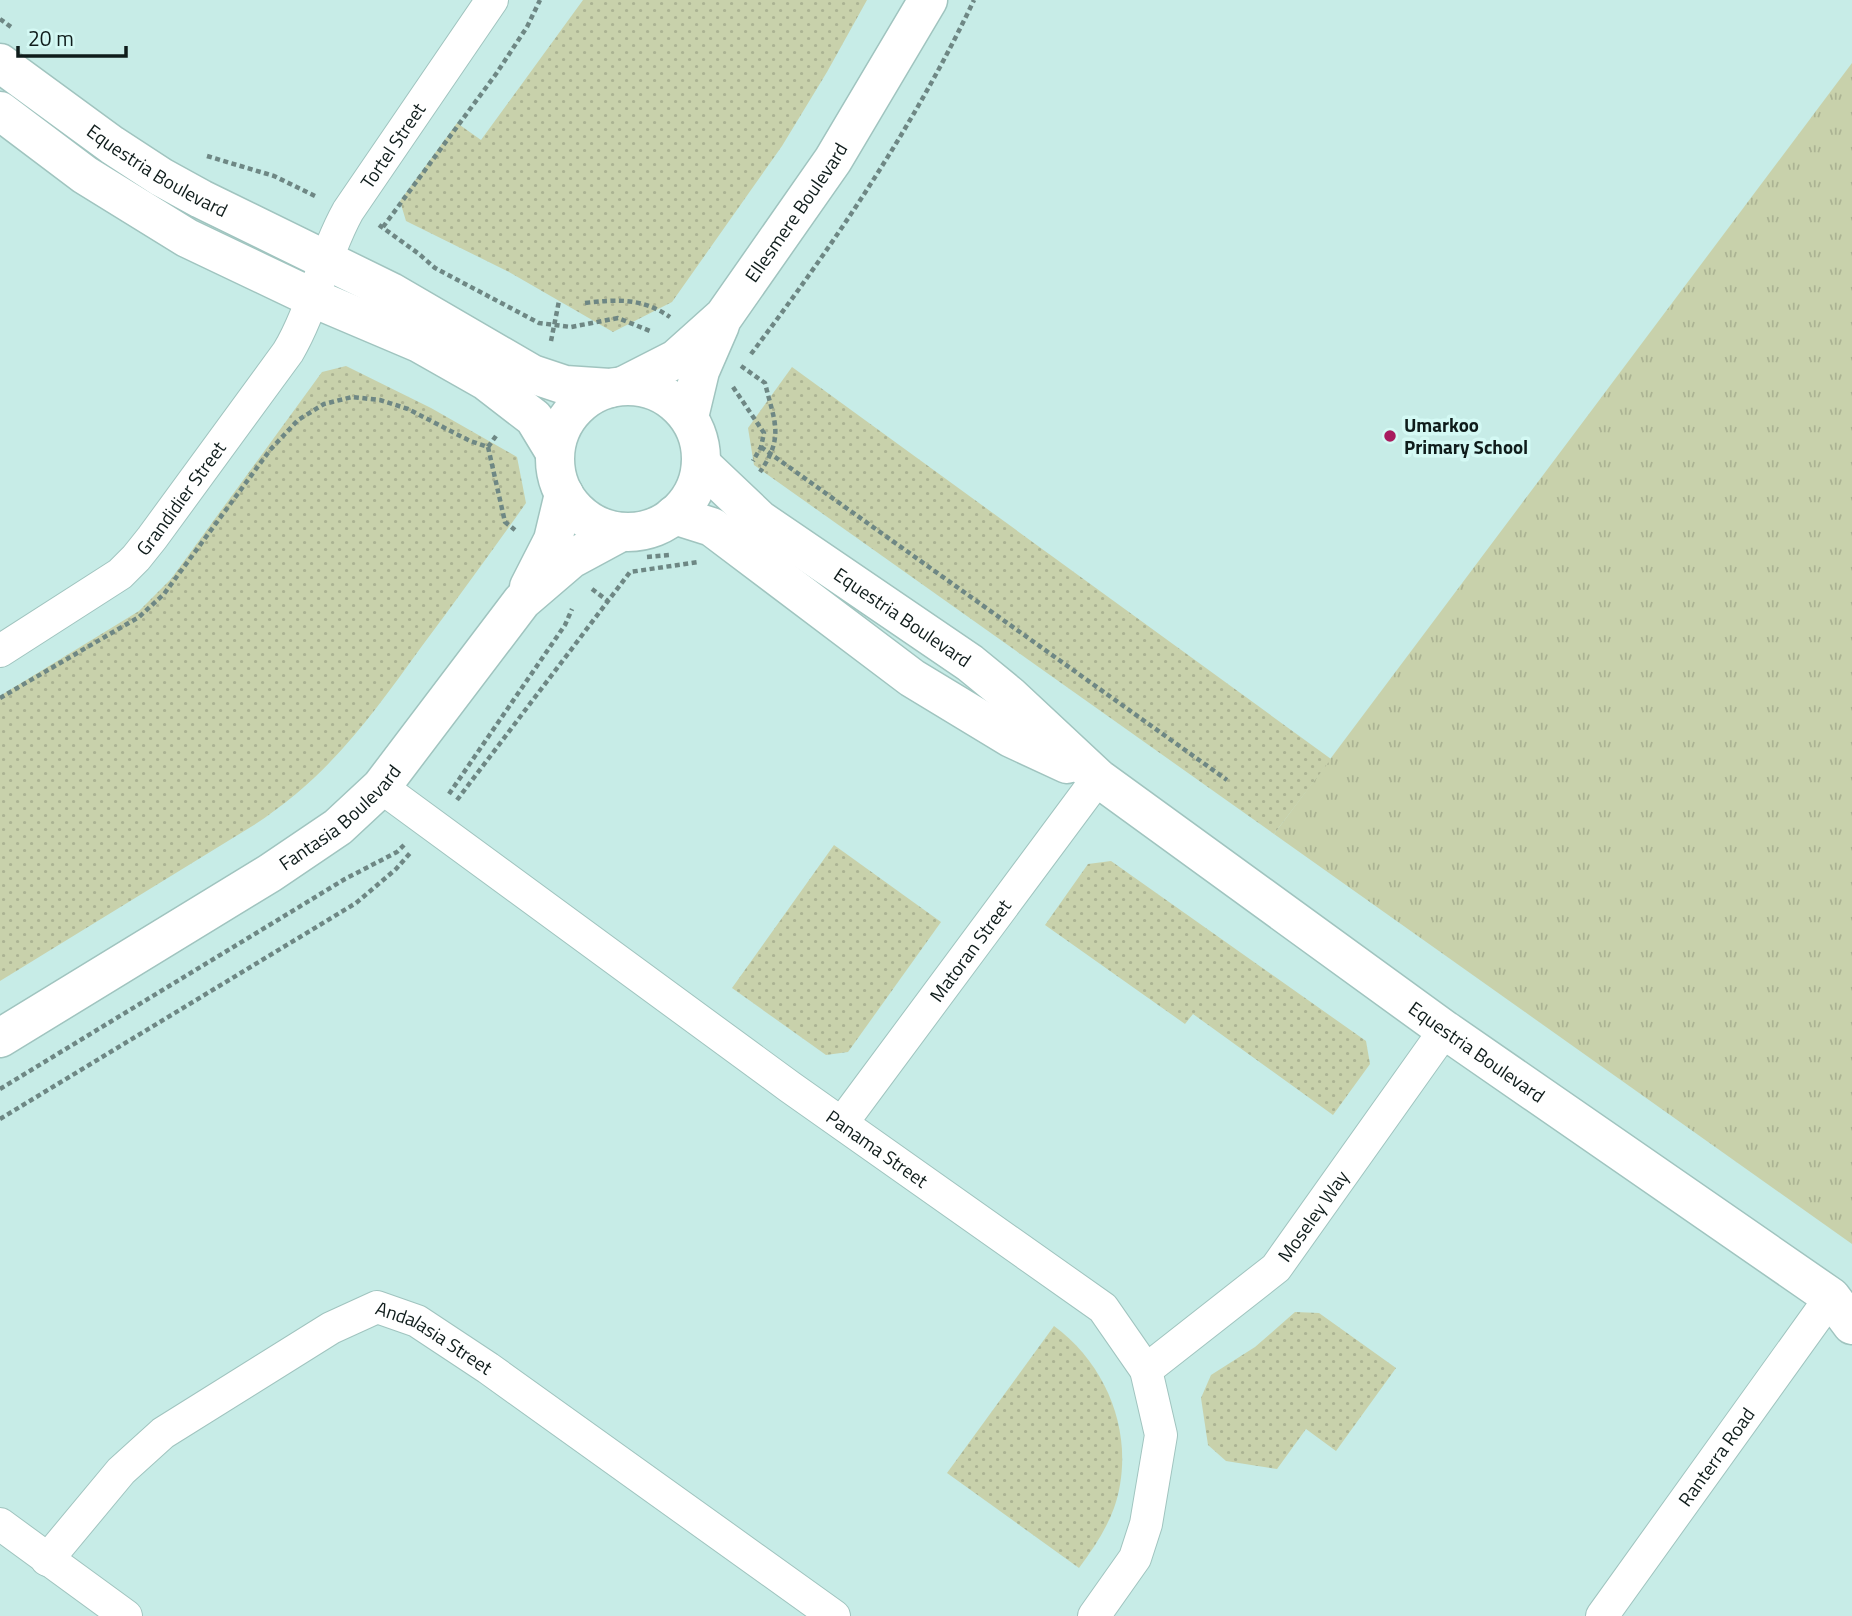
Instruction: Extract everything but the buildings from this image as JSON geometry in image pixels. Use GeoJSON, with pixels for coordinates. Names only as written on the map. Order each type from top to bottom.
{"type":"FeatureCollection","features":[{"type":"Feature","properties":{"kind":"street","name":"Tortel Street"},"geometry":{"type":"LineString","coordinates":[[313,298],[338,229],[348,211],[492,0]]}},
{"type":"Feature","properties":{"kind":"street","name":"Ellesmere Boulevard"},"geometry":{"type":"LineString","coordinates":[[689,417],[724,316],[833,160],[928,0]]}},
{"type":"Feature","properties":{"kind":"street","name":"Equestria Boulevard"},"geometry":{"type":"LineString","coordinates":[[7,47],[161,177],[201,200],[327,259],[457,329],[524,389]]}},
{"type":"Feature","properties":{"kind":"street"},"geometry":{"type":"LineString","coordinates":[[0,111],[85,175],[187,238],[313,298],[419,343],[486,381],[524,389],[565,385],[617,387],[650,388],[672,399],[689,417],[699,439],[701,464],[695,489],[682,508],[664,522],[643,530],[621,532],[598,526],[575,510],[564,494],[555,471],[554,451],[564,422],[579,403],[600,390],[617,387],[676,359],[705,367]]}},
{"type":"Feature","properties":{"kind":"street","name":"Grandidier Street"},"geometry":{"type":"LineString","coordinates":[[1,647],[120,574],[136,558],[288,352],[313,298]]}},
{"type":"Feature","properties":{"kind":"street"},"geometry":{"type":"LineString","coordinates":[[524,389],[534,418],[554,451]]}},
{"type":"Feature","properties":{"kind":"street","name":"Equestria Boulevard"},"geometry":{"type":"LineString","coordinates":[[701,464],[760,520],[970,663],[1009,695],[1098,778],[1445,1030],[1841,1311]]}},
{"type":"Feature","properties":{"kind":"street"},"geometry":{"type":"LineString","coordinates":[[522,601],[553,540],[564,494]]}},
{"type":"Feature","properties":{"kind":"street","name":"Equestria Boulevard"},"geometry":{"type":"LineString","coordinates":[[674,514],[712,527],[912,678],[1011,738],[1098,778]]}},
{"type":"Feature","properties":{"kind":"street","name":"Fantasia Boulevard"},"geometry":{"type":"LineString","coordinates":[[0,1038],[270,873],[338,827],[381,787],[522,601],[571,559],[621,532]]}},
{"type":"Feature","properties":{"kind":"street","name":"Matoran Street"},"geometry":{"type":"LineString","coordinates":[[842,1124],[1098,778]]}},
{"type":"Feature","properties":{"kind":"street","name":"Panama Street"},"geometry":{"type":"LineString","coordinates":[[381,787],[842,1124],[1103,1308],[1146,1370],[1161,1435],[1146,1524],[1135,1558],[1094,1616]]}},
{"type":"Feature","properties":{"kind":"street","name":"Moseley Way"},"geometry":{"type":"LineString","coordinates":[[1146,1370],[1276,1268],[1445,1030]]}},
{"type":"Feature","properties":{"kind":"street","name":"Andalasia Street"},"geometry":{"type":"LineString","coordinates":[[47,1560],[121,1471],[163,1433],[331,1328],[377,1307],[417,1321],[488,1368],[834,1616]]}},
{"type":"Feature","properties":{"kind":"street","name":"Ranterra Road"},"geometry":{"type":"LineString","coordinates":[[1602,1616],[1841,1311]]}},
{"type":"Feature","properties":{"kind":"street"},"geometry":{"type":"LineString","coordinates":[[0,1524],[126,1616]]}},
{"type":"Feature","properties":{"kind":"path"},"geometry":{"type":"LineString","coordinates":[[383,227],[496,74],[527,27],[540,0]]}},
{"type":"Feature","properties":{"kind":"path"},"geometry":{"type":"LineString","coordinates":[[705,367],[815,268],[888,157],[937,72],[974,0]]}},
{"type":"Feature","properties":{"kind":"path"},"geometry":{"type":"LineString","coordinates":[[0,19],[7,47]]}},
{"type":"Feature","properties":{"kind":"path"},"geometry":{"type":"LineString","coordinates":[[201,154],[274,176],[383,227],[435,268],[540,323],[571,327],[618,318],[646,329],[705,367],[764,433],[761,447],[733,495]]}},
{"type":"Feature","properties":{"kind":"path"},"geometry":{"type":"LineString","coordinates":[[0,698],[139,617],[164,594],[270,450],[298,420],[324,404],[352,397],[380,400],[408,409],[470,441],[488,447],[551,342],[559,301]]}},
{"type":"Feature","properties":{"kind":"path"},"geometry":{"type":"LineString","coordinates":[[761,447],[1227,780]]}},
{"type":"Feature","properties":{"kind":"path"},"geometry":{"type":"LineString","coordinates":[[0,1089],[309,901],[397,852],[429,822],[565,625],[575,604]]}},
{"type":"Feature","properties":{"kind":"green space"},"geometry":{"type":"Polygon","coordinates":[[[583,0],[867,0],[782,146],[672,302],[613,332],[509,272],[406,221],[400,201],[457,123],[481,140],[583,0]]]}},
{"type":"Feature","properties":{"kind":"green space"},"geometry":{"type":"Polygon","coordinates":[[[1852,63],[1852,1244],[1274,834],[1852,63]]]}},
{"type":"Feature","properties":{"kind":"green space"},"geometry":{"type":"Polygon","coordinates":[[[346,366],[431,408],[517,457],[526,503],[366,721],[305,786],[254,825],[0,981],[0,696],[139,611],[171,579],[322,372],[346,366]]]}},
{"type":"Feature","properties":{"kind":"green space"},"geometry":{"type":"Polygon","coordinates":[[[792,367],[1331,759],[1274,834],[754,465],[748,428],[792,367]]]}},
{"type":"Feature","properties":{"kind":"green space"},"geometry":{"type":"Polygon","coordinates":[[[834,845],[941,922],[848,1052],[826,1055],[732,988],[834,845]]]}},
{"type":"Feature","properties":{"kind":"green space"},"geometry":{"type":"Polygon","coordinates":[[[1111,861],[1366,1041],[1370,1064],[1333,1115],[1193,1014],[1185,1024],[1045,925],[1088,864],[1111,861]]]}},
{"type":"Feature","properties":{"kind":"green space"},"geometry":{"type":"Polygon","coordinates":[[[1295,1312],[1319,1313],[1396,1368],[1336,1451],[1306,1429],[1277,1469],[1226,1461],[1208,1445],[1201,1398],[1211,1375],[1255,1347],[1295,1312]]]}},
{"type":"Feature","properties":{"kind":"green space"},"geometry":{"type":"Polygon","coordinates":[[[1054,1326],[1074,1343],[1104,1384],[1114,1407],[1120,1432],[1120,1483],[1114,1508],[1099,1539],[1079,1568],[947,1473],[1054,1326]]]}},
{"type":"Feature","properties":{"kind":"place","name":"Umarkoo Primary School"},"geometry":{"type":"Point","coordinates":[1390,436]}}]}
